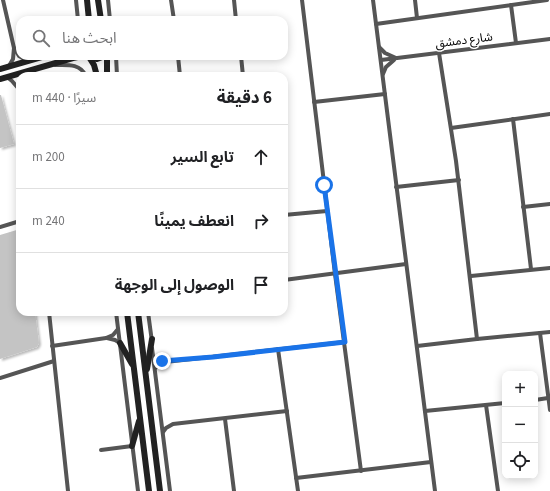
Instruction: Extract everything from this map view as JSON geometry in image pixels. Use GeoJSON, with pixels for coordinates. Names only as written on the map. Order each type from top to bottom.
{"type":"FeatureCollection","features":[{"type":"Feature","properties":{"kind":"main road"},"geometry":{"type":"LineString","coordinates":[[87,0],[89,16]]}},
{"type":"Feature","properties":{"kind":"main road"},"geometry":{"type":"LineString","coordinates":[[98,0],[100,16]]}},
{"type":"Feature","properties":{"kind":"main road"},"geometry":{"type":"LineString","coordinates":[[0,69],[30,60]]}},
{"type":"Feature","properties":{"kind":"main road"},"geometry":{"type":"LineString","coordinates":[[28,72],[66,60]]}},
{"type":"Feature","properties":{"kind":"main road"},"geometry":{"type":"LineString","coordinates":[[90,60],[94,65],[96,72]]}},
{"type":"Feature","properties":{"kind":"main road"},"geometry":{"type":"LineString","coordinates":[[106,60],[107,72]]}},
{"type":"Feature","properties":{"kind":"main road"},"geometry":{"type":"LineString","coordinates":[[3,78],[16,75]]}},
{"type":"Feature","properties":{"kind":"main road"},"geometry":{"type":"LineString","coordinates":[[127,316],[149,491]]}},
{"type":"Feature","properties":{"kind":"main road"},"geometry":{"type":"LineString","coordinates":[[138,316],[160,491]]}},
{"type":"Feature","properties":{"kind":"main road"},"geometry":{"type":"LineString","coordinates":[[146,376],[152,339]]}},
{"type":"Feature","properties":{"kind":"main road"},"geometry":{"type":"LineString","coordinates":[[120,343],[134,369]]}},
{"type":"Feature","properties":{"kind":"main road"},"geometry":{"type":"LineString","coordinates":[[132,446],[140,417]]}},
{"type":"Feature","properties":{"kind":"street"},"geometry":{"type":"LineString","coordinates":[[2,0],[16,51]]}},
{"type":"Feature","properties":{"kind":"street"},"geometry":{"type":"LineString","coordinates":[[76,0],[78,16]]}},
{"type":"Feature","properties":{"kind":"street"},"geometry":{"type":"LineString","coordinates":[[108,0],[110,16]]}},
{"type":"Feature","properties":{"kind":"street"},"geometry":{"type":"LineString","coordinates":[[171,0],[173,16]]}},
{"type":"Feature","properties":{"kind":"street"},"geometry":{"type":"LineString","coordinates":[[234,0],[236,16]]}},
{"type":"Feature","properties":{"kind":"street"},"geometry":{"type":"LineString","coordinates":[[302,0],[327,211],[361,470]]}},
{"type":"Feature","properties":{"kind":"street"},"geometry":{"type":"LineString","coordinates":[[373,0],[431,462],[436,491]]}},
{"type":"Feature","properties":{"kind":"street"},"geometry":{"type":"LineString","coordinates":[[415,0],[417,18]]}},
{"type":"Feature","properties":{"kind":"street"},"geometry":{"type":"LineString","coordinates":[[376,24],[547,0]]}},
{"type":"Feature","properties":{"kind":"street"},"geometry":{"type":"LineString","coordinates":[[511,5],[516,43]]}},
{"type":"Feature","properties":{"kind":"street","name":"شارع دمشق"},"geometry":{"type":"LineString","coordinates":[[381,60],[550,39]]}},
{"type":"Feature","properties":{"kind":"street"},"geometry":{"type":"LineString","coordinates":[[379,47],[385,53],[396,58],[386,67],[382,75]]}},
{"type":"Feature","properties":{"kind":"street"},"geometry":{"type":"LineString","coordinates":[[9,66],[13,59],[14,48]]}},
{"type":"Feature","properties":{"kind":"street"},"geometry":{"type":"LineString","coordinates":[[439,53],[459,180],[477,339]]}},
{"type":"Feature","properties":{"kind":"street"},"geometry":{"type":"LineString","coordinates":[[116,60],[117,72]]}},
{"type":"Feature","properties":{"kind":"street"},"geometry":{"type":"LineString","coordinates":[[178,60],[180,72]]}},
{"type":"Feature","properties":{"kind":"street"},"geometry":{"type":"LineString","coordinates":[[241,60],[243,72]]}},
{"type":"Feature","properties":{"kind":"street"},"geometry":{"type":"LineString","coordinates":[[47,65],[76,66],[83,72]]}},
{"type":"Feature","properties":{"kind":"street"},"geometry":{"type":"LineString","coordinates":[[3,78],[16,85]]}},
{"type":"Feature","properties":{"kind":"street"},"geometry":{"type":"LineString","coordinates":[[314,102],[385,94]]}},
{"type":"Feature","properties":{"kind":"street"},"geometry":{"type":"LineString","coordinates":[[451,128],[550,114]]}},
{"type":"Feature","properties":{"kind":"street"},"geometry":{"type":"LineString","coordinates":[[513,119],[531,269]]}},
{"type":"Feature","properties":{"kind":"street"},"geometry":{"type":"LineString","coordinates":[[396,188],[459,180]]}},
{"type":"Feature","properties":{"kind":"street"},"geometry":{"type":"LineString","coordinates":[[523,207],[550,204]]}},
{"type":"Feature","properties":{"kind":"street"},"geometry":{"type":"LineString","coordinates":[[288,215],[327,211]]}},
{"type":"Feature","properties":{"kind":"street"},"geometry":{"type":"LineString","coordinates":[[0,227],[16,221]]}},
{"type":"Feature","properties":{"kind":"street"},"geometry":{"type":"LineString","coordinates":[[288,280],[406,264]]}},
{"type":"Feature","properties":{"kind":"street"},"geometry":{"type":"LineString","coordinates":[[471,276],[550,268]]}},
{"type":"Feature","properties":{"kind":"street"},"geometry":{"type":"LineString","coordinates":[[49,316],[68,491]]}},
{"type":"Feature","properties":{"kind":"street"},"geometry":{"type":"LineString","coordinates":[[116,316],[138,491]]}},
{"type":"Feature","properties":{"kind":"street"},"geometry":{"type":"LineString","coordinates":[[149,316],[170,491]]}},
{"type":"Feature","properties":{"kind":"street"},"geometry":{"type":"LineString","coordinates":[[52,346],[106,338],[113,335],[118,329]]}},
{"type":"Feature","properties":{"kind":"street"},"geometry":{"type":"LineString","coordinates":[[417,346],[550,332]]}},
{"type":"Feature","properties":{"kind":"street"},"geometry":{"type":"LineString","coordinates":[[540,333],[550,410]]}},
{"type":"Feature","properties":{"kind":"street"},"geometry":{"type":"LineString","coordinates":[[106,338],[120,343]]}},
{"type":"Feature","properties":{"kind":"street"},"geometry":{"type":"LineString","coordinates":[[155,368],[165,362],[345,342]]}},
{"type":"Feature","properties":{"kind":"street"},"geometry":{"type":"LineString","coordinates":[[278,349],[298,491]]}},
{"type":"Feature","properties":{"kind":"street"},"geometry":{"type":"LineString","coordinates":[[153,357],[165,362]]}},
{"type":"Feature","properties":{"kind":"street"},"geometry":{"type":"LineString","coordinates":[[0,378],[54,361]]}},
{"type":"Feature","properties":{"kind":"street"},"geometry":{"type":"LineString","coordinates":[[538,400],[548,398]]}},
{"type":"Feature","properties":{"kind":"street"},"geometry":{"type":"LineString","coordinates":[[425,411],[502,403]]}},
{"type":"Feature","properties":{"kind":"street"},"geometry":{"type":"LineString","coordinates":[[486,405],[498,491]]}},
{"type":"Feature","properties":{"kind":"street"},"geometry":{"type":"LineString","coordinates":[[163,432],[168,426],[173,424],[287,411]]}},
{"type":"Feature","properties":{"kind":"street"},"geometry":{"type":"LineString","coordinates":[[161,418],[173,424]]}},
{"type":"Feature","properties":{"kind":"street"},"geometry":{"type":"LineString","coordinates":[[226,419],[234,491]]}},
{"type":"Feature","properties":{"kind":"street"},"geometry":{"type":"LineString","coordinates":[[101,450],[132,446]]}},
{"type":"Feature","properties":{"kind":"street"},"geometry":{"type":"LineString","coordinates":[[296,478],[431,462]]}},
{"type":"Feature","properties":{"kind":"building"},"geometry":{"type":"Polygon","coordinates":[[[0,95],[14,144],[0,148],[0,95]]]}},
{"type":"Feature","properties":{"kind":"building"},"geometry":{"type":"Polygon","coordinates":[[[16,230],[16,316],[36,316],[39,343],[37,347],[0,359],[0,235],[16,230]]]}},
{"type":"Feature","properties":{"kind":"route"},"geometry":{"type":"LineString","coordinates":[[162,361],[165,362],[345,342],[324,185]]}}]}
